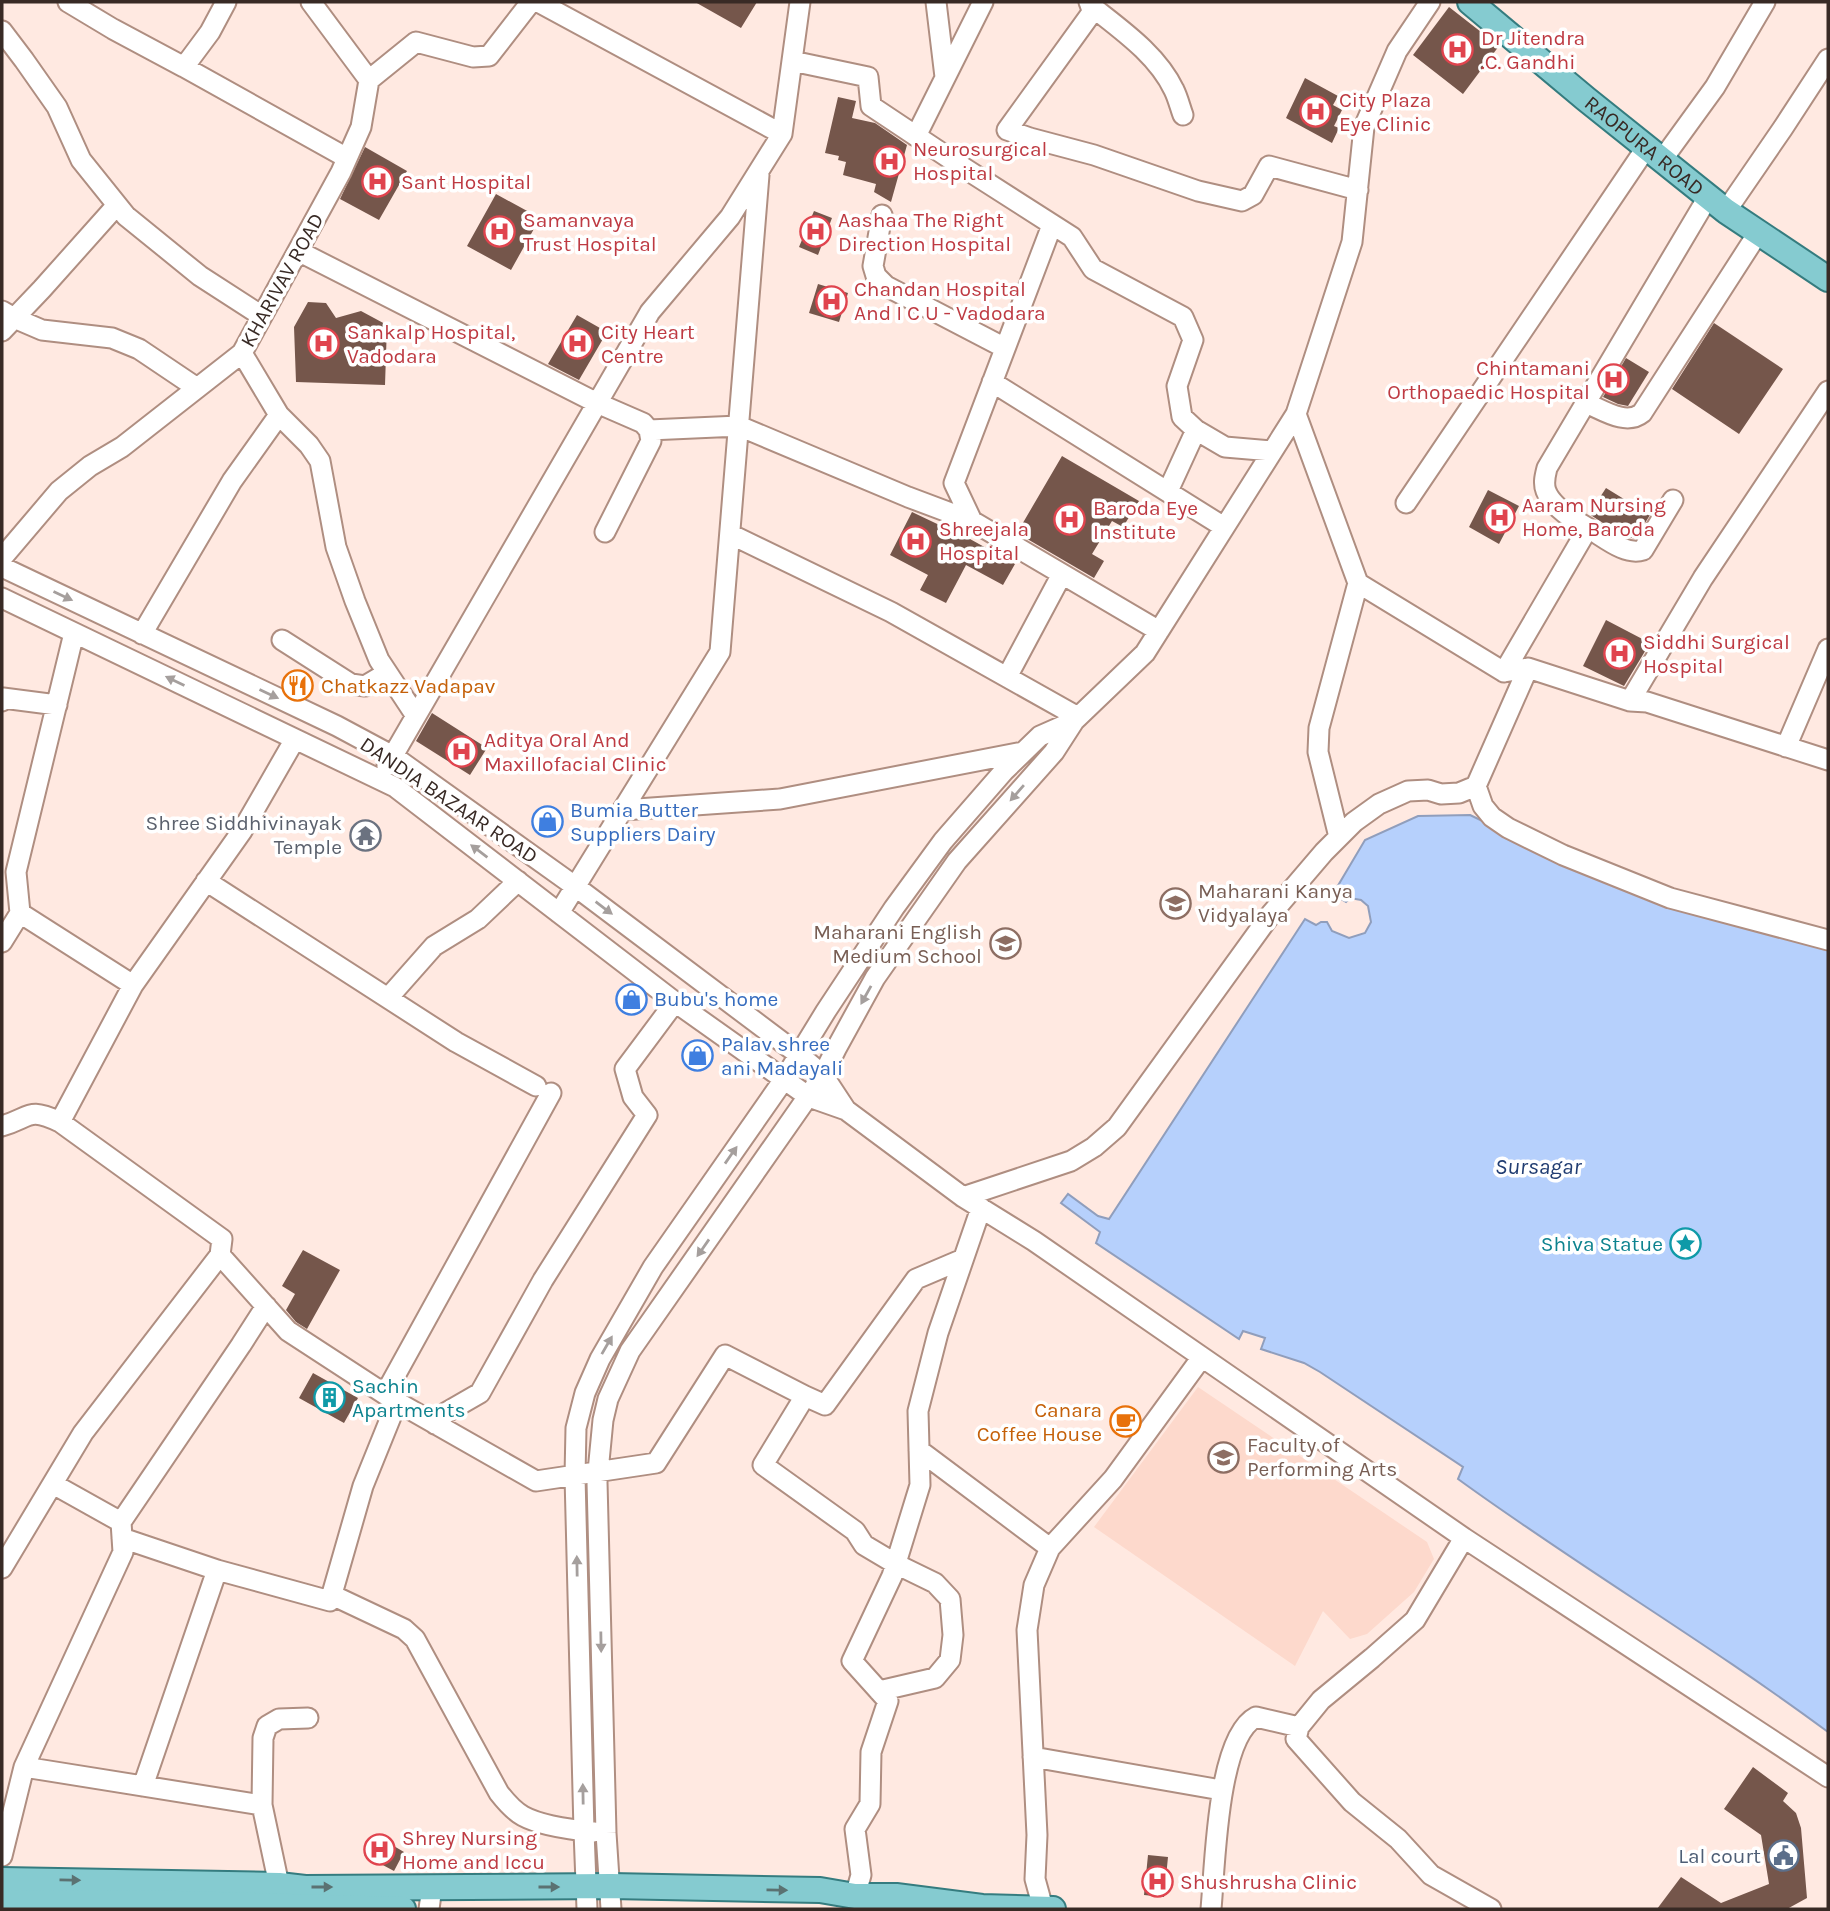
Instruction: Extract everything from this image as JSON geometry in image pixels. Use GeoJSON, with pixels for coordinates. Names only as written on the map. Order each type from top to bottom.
{"type":"FeatureCollection","features":[{"type":"Feature","properties":{"kind":"main road","name":"RAOPURA ROAD"},"geometry":{"type":"LineString","coordinates":[[1470,2],[1717,204],[1828,279]]}},
{"type":"Feature","properties":{"kind":"main road"},"geometry":{"type":"LineString","coordinates":[[2,1880],[403,1909]]}},
{"type":"Feature","properties":{"kind":"main road"},"geometry":{"type":"LineString","coordinates":[[2,1902],[181,1903],[280,1900],[305,1888],[430,1898],[599,1898],[820,1890],[841,1899],[982,1908],[1048,1909]]}},
{"type":"Feature","properties":{"kind":"street"},"geometry":{"type":"LineString","coordinates":[[68,2],[347,158]]}},
{"type":"Feature","properties":{"kind":"street"},"geometry":{"type":"LineString","coordinates":[[184,67],[210,32],[226,2]]}},
{"type":"Feature","properties":{"kind":"street"},"geometry":{"type":"LineString","coordinates":[[311,2],[369,80],[416,42],[473,57],[489,56],[531,2]]}},
{"type":"Feature","properties":{"kind":"street"},"geometry":{"type":"LineString","coordinates":[[538,2],[782,134]]}},
{"type":"Feature","properties":{"kind":"street"},"geometry":{"type":"LineString","coordinates":[[379,780],[650,312],[730,217],[782,134],[800,2]]}},
{"type":"Feature","properties":{"kind":"street"},"geometry":{"type":"LineString","coordinates":[[936,2],[945,77]]}},
{"type":"Feature","properties":{"kind":"street"},"geometry":{"type":"LineString","coordinates":[[916,136],[983,2]]}},
{"type":"Feature","properties":{"kind":"street"},"geometry":{"type":"LineString","coordinates":[[599,1898],[606,1833],[598,1473],[603,1420],[608,1399],[630,1351],[823,1075],[875,978],[957,861],[1054,752],[1076,719],[1145,653],[1296,414],[1352,242],[1364,127],[1397,51],[1430,2]]}},
{"type":"Feature","properties":{"kind":"street"},"geometry":{"type":"LineString","coordinates":[[1406,503],[1654,154],[1715,87],[1765,2]]}},
{"type":"Feature","properties":{"kind":"street"},"geometry":{"type":"LineString","coordinates":[[1091,3],[1093,12],[1007,130],[1094,155],[1198,191],[1242,201],[1253,195],[1269,166],[1358,190]]}},
{"type":"Feature","properties":{"kind":"street"},"geometry":{"type":"LineString","coordinates":[[1091,3],[1156,64],[1173,88],[1183,116]]}},
{"type":"Feature","properties":{"kind":"street"},"geometry":{"type":"LineString","coordinates":[[2,31],[57,107],[81,160],[126,216],[200,276],[262,316]]}},
{"type":"Feature","properties":{"kind":"street"},"geometry":{"type":"LineString","coordinates":[[1673,500],[1643,550],[1636,553],[1574,520],[1551,500],[1545,490],[1544,481],[1547,468],[1586,403],[1717,204],[1783,128],[1828,59]]}},
{"type":"Feature","properties":{"kind":"street"},"geometry":{"type":"LineString","coordinates":[[792,61],[868,77],[871,106],[1072,237],[1093,269],[1183,317],[1193,340],[1177,386],[1182,417],[1196,430],[1225,447],[1272,451]]}},
{"type":"Feature","properties":{"kind":"street","name":"KHARIVAV ROAD"},"geometry":{"type":"LineString","coordinates":[[2,558],[59,491],[90,466],[122,447],[242,353],[347,158],[361,127],[369,80]]}},
{"type":"Feature","properties":{"kind":"street"},"geometry":{"type":"LineString","coordinates":[[559,913],[720,652],[760,170]]}},
{"type":"Feature","properties":{"kind":"street"},"geometry":{"type":"LineString","coordinates":[[6,320],[42,289],[117,205]]}},
{"type":"Feature","properties":{"kind":"street"},"geometry":{"type":"LineString","coordinates":[[882,215],[873,266],[876,276],[886,286],[1005,348]]}},
{"type":"Feature","properties":{"kind":"street"},"geometry":{"type":"LineString","coordinates":[[972,521],[954,483],[1052,225]]}},
{"type":"Feature","properties":{"kind":"street"},"geometry":{"type":"LineString","coordinates":[[1586,403],[1627,419],[1636,418],[1642,413],[1758,233]]}},
{"type":"Feature","properties":{"kind":"street"},"geometry":{"type":"LineString","coordinates":[[298,251],[597,403],[643,423],[649,430],[651,441],[605,532]]}},
{"type":"Feature","properties":{"kind":"street"},"geometry":{"type":"LineString","coordinates":[[6,320],[42,330],[112,338],[139,349],[197,388]]}},
{"type":"Feature","properties":{"kind":"street"},"geometry":{"type":"LineString","coordinates":[[242,353],[279,415],[309,445],[320,461],[336,547],[355,601],[379,660],[416,716]]}},
{"type":"Feature","properties":{"kind":"street"},"geometry":{"type":"LineString","coordinates":[[992,382],[1224,527]]}},
{"type":"Feature","properties":{"kind":"street"},"geometry":{"type":"LineString","coordinates":[[1630,701],[1703,578],[1828,391]]}},
{"type":"Feature","properties":{"kind":"street"},"geometry":{"type":"LineString","coordinates":[[1296,414],[1358,583],[1319,728],[1318,752],[1339,837]]}},
{"type":"Feature","properties":{"kind":"street"},"geometry":{"type":"LineString","coordinates":[[142,634],[232,481],[279,415]]}},
{"type":"Feature","properties":{"kind":"street"},"geometry":{"type":"LineString","coordinates":[[649,430],[739,426],[972,521],[1159,631]]}},
{"type":"Feature","properties":{"kind":"street"},"geometry":{"type":"LineString","coordinates":[[1168,491],[1196,430]]}},
{"type":"Feature","properties":{"kind":"street"},"geometry":{"type":"LineString","coordinates":[[1504,671],[1588,528]]}},
{"type":"Feature","properties":{"kind":"street"},"geometry":{"type":"LineString","coordinates":[[730,534],[891,612],[1076,719]]}},
{"type":"Feature","properties":{"kind":"street","name":"DANDIA BAZAAR ROAD"},"geometry":{"type":"LineString","coordinates":[[2,567],[337,726],[393,756],[576,887],[798,1055],[823,1075],[846,1110]]}},
{"type":"Feature","properties":{"kind":"street"},"geometry":{"type":"LineString","coordinates":[[1007,677],[1062,574]]}},
{"type":"Feature","properties":{"kind":"street"},"geometry":{"type":"LineString","coordinates":[[1358,583],[1504,671],[1528,668],[1630,701],[1647,702],[1828,761]]}},
{"type":"Feature","properties":{"kind":"street","name":"DANDIA BAZAAR ROAD"},"geometry":{"type":"LineString","coordinates":[[2,598],[395,787],[675,1002],[809,1097],[846,1110]]}},
{"type":"Feature","properties":{"kind":"street"},"geometry":{"type":"LineString","coordinates":[[2,942],[19,913],[9,870],[57,705],[74,633]]}},
{"type":"Feature","properties":{"kind":"street"},"geometry":{"type":"LineString","coordinates":[[282,640],[351,684],[365,686],[387,673]]}},
{"type":"Feature","properties":{"kind":"street"},"geometry":{"type":"LineString","coordinates":[[1786,747],[1828,649]]}},
{"type":"Feature","properties":{"kind":"street"},"geometry":{"type":"LineString","coordinates":[[1528,668],[1476,786],[1483,806],[1492,817],[1508,828],[1563,855],[1670,898],[1828,940]]}},
{"type":"Feature","properties":{"kind":"street"},"geometry":{"type":"LineString","coordinates":[[2,701],[3,698],[57,705]]}},
{"type":"Feature","properties":{"kind":"street"},"geometry":{"type":"LineString","coordinates":[[599,1898],[583,1831],[575,1476],[576,1428],[585,1393],[600,1359],[653,1268],[785,1078],[894,908],[943,841],[1004,771],[1040,736],[1076,719]]}},
{"type":"Feature","properties":{"kind":"street"},"geometry":{"type":"LineString","coordinates":[[60,1122],[133,985],[242,831],[295,739]]}},
{"type":"Feature","properties":{"kind":"street"},"geometry":{"type":"LineString","coordinates":[[623,810],[780,799],[1024,752]]}},
{"type":"Feature","properties":{"kind":"street"},"geometry":{"type":"LineString","coordinates":[[1024,752],[1040,766]]}},
{"type":"Feature","properties":{"kind":"street"},"geometry":{"type":"LineString","coordinates":[[963,1197],[1071,1161],[1094,1147],[1117,1127],[1271,914],[1354,822],[1371,809],[1408,791],[1459,793],[1476,786]]}},
{"type":"Feature","properties":{"kind":"street"},"geometry":{"type":"LineString","coordinates":[[53,1484],[122,1530],[217,1570],[330,1601],[391,1398],[543,1090],[456,1042],[206,881]]}},
{"type":"Feature","properties":{"kind":"street"},"geometry":{"type":"LineString","coordinates":[[388,998],[434,946],[478,919],[518,881]]}},
{"type":"Feature","properties":{"kind":"street"},"geometry":{"type":"LineString","coordinates":[[19,913],[133,985]]}},
{"type":"Feature","properties":{"kind":"street"},"geometry":{"type":"LineString","coordinates":[[435,1424],[447,1412],[480,1393],[543,1280],[647,1115],[633,1097],[625,1069],[675,1002]]}},
{"type":"Feature","properties":{"kind":"street"},"geometry":{"type":"LineString","coordinates":[[846,1110],[963,1197],[1034,1241],[1464,1538],[1828,1777]]}},
{"type":"Feature","properties":{"kind":"street"},"geometry":{"type":"LineString","coordinates":[[2,1126],[17,1122],[27,1115],[40,1113],[60,1122],[222,1239],[220,1255],[83,1433],[2,1568]]}},
{"type":"Feature","properties":{"kind":"street"},"geometry":{"type":"LineString","coordinates":[[841,1899],[861,1875],[855,1829],[870,1804],[871,1752],[888,1701],[852,1661],[892,1576],[920,1485],[918,1411],[938,1334],[981,1208]]}},
{"type":"Feature","properties":{"kind":"street"},"geometry":{"type":"LineString","coordinates":[[220,1255],[288,1331],[391,1398],[536,1481],[656,1463],[725,1354],[825,1405],[916,1279],[963,1259]]}},
{"type":"Feature","properties":{"kind":"street"},"geometry":{"type":"LineString","coordinates":[[2,1856],[24,1767],[123,1552],[122,1530],[266,1306]]}},
{"type":"Feature","properties":{"kind":"street"},"geometry":{"type":"LineString","coordinates":[[1048,1909],[1035,1879],[1037,1835],[1027,1630],[1034,1585],[1050,1548],[1113,1479],[1202,1357]]}},
{"type":"Feature","properties":{"kind":"street"},"geometry":{"type":"LineString","coordinates":[[805,1396],[763,1465],[855,1531],[864,1545],[895,1564],[935,1583],[950,1599],[953,1635],[950,1660],[935,1678],[879,1691]]}},
{"type":"Feature","properties":{"kind":"street"},"geometry":{"type":"LineString","coordinates":[[919,1450],[1050,1548]]}},
{"type":"Feature","properties":{"kind":"street"},"geometry":{"type":"LineString","coordinates":[[1464,1538],[1415,1620],[1321,1700],[1299,1727],[1296,1739],[1352,1802],[1398,1839],[1431,1875],[1491,1909]]}},
{"type":"Feature","properties":{"kind":"street"},"geometry":{"type":"LineString","coordinates":[[143,1786],[217,1570]]}},
{"type":"Feature","properties":{"kind":"street"},"geometry":{"type":"LineString","coordinates":[[332,1595],[404,1629],[415,1639],[499,1793],[509,1805],[522,1816],[537,1821],[606,1833]]}},
{"type":"Feature","properties":{"kind":"street"},"geometry":{"type":"LineString","coordinates":[[1212,1909],[1221,1790],[1234,1748],[1248,1721],[1256,1717],[1299,1727]]}},
{"type":"Feature","properties":{"kind":"street"},"geometry":{"type":"LineString","coordinates":[[280,1900],[262,1805],[263,1738],[267,1726],[279,1719],[307,1718]]}},
{"type":"Feature","properties":{"kind":"street"},"geometry":{"type":"LineString","coordinates":[[1033,1757],[1221,1790]]}},
{"type":"Feature","properties":{"kind":"street"},"geometry":{"type":"LineString","coordinates":[[24,1767],[262,1805]]}},
{"type":"Feature","properties":{"kind":"shaded area","name":"Faculty of Performing Arts"},"geometry":{"type":"Polygon","coordinates":[[[1198,1387],[1427,1542],[1434,1559],[1414,1592],[1367,1634],[1350,1639],[1323,1611],[1295,1666],[1094,1527],[1198,1387]]]}},
{"type":"Feature","properties":{"kind":"water","name":"Sursagar"},"geometry":{"type":"Polygon","coordinates":[[[1470,815],[1539,848],[1828,944],[1828,1732],[1737,1667],[1458,1479],[1463,1467],[1320,1372],[1304,1363],[1261,1349],[1265,1338],[1243,1331],[1239,1339],[1096,1243],[1100,1232],[1061,1203],[1068,1194],[1098,1216],[1109,1219],[1305,919],[1316,925],[1327,922],[1332,931],[1349,938],[1365,933],[1371,922],[1368,906],[1361,900],[1350,898],[1346,902],[1333,894],[1365,840],[1418,816],[1470,815]]]}},
{"type":"Feature","properties":{"kind":"building"},"geometry":{"type":"Polygon","coordinates":[[[695,2],[757,2],[741,28],[695,2]]]}},
{"type":"Feature","properties":{"kind":"building"},"geometry":{"type":"Polygon","coordinates":[[[1449,7],[1499,46],[1463,94],[1413,55],[1449,7]]]}},
{"type":"Feature","properties":{"kind":"building"},"geometry":{"type":"Polygon","coordinates":[[[1305,78],[1338,96],[1333,105],[1342,110],[1334,126],[1339,128],[1332,143],[1286,118],[1305,78]]]}},
{"type":"Feature","properties":{"kind":"building"},"geometry":{"type":"Polygon","coordinates":[[[838,97],[856,101],[852,118],[875,123],[907,145],[891,202],[874,192],[876,184],[843,175],[846,162],[838,160],[839,156],[825,153],[838,97]]]}},
{"type":"Feature","properties":{"kind":"building"},"geometry":{"type":"Polygon","coordinates":[[[365,147],[407,171],[379,220],[340,199],[365,147]]]}},
{"type":"Feature","properties":{"kind":"building"},"geometry":{"type":"Polygon","coordinates":[[[496,194],[540,218],[511,270],[467,246],[496,194]]]}},
{"type":"Feature","properties":{"kind":"building"},"geometry":{"type":"Polygon","coordinates":[[[814,211],[832,218],[818,255],[799,247],[814,211]]]}},
{"type":"Feature","properties":{"kind":"building"},"geometry":{"type":"Polygon","coordinates":[[[818,284],[848,293],[839,322],[809,313],[818,284]]]}},
{"type":"Feature","properties":{"kind":"building"},"geometry":{"type":"Polygon","coordinates":[[[308,302],[326,303],[336,318],[361,311],[387,325],[385,385],[296,382],[294,327],[308,302]]]}},
{"type":"Feature","properties":{"kind":"building"},"geometry":{"type":"Polygon","coordinates":[[[577,315],[607,332],[579,380],[548,364],[577,315]]]}},
{"type":"Feature","properties":{"kind":"building"},"geometry":{"type":"Polygon","coordinates":[[[1714,323],[1783,369],[1739,434],[1672,389],[1714,323]]]}},
{"type":"Feature","properties":{"kind":"building"},"geometry":{"type":"Polygon","coordinates":[[[1626,358],[1649,372],[1628,406],[1603,397],[1626,358]]]}},
{"type":"Feature","properties":{"kind":"building"},"geometry":{"type":"Polygon","coordinates":[[[1062,456],[1139,501],[1123,527],[1112,521],[1092,554],[1104,561],[1094,578],[1017,533],[1062,456]]]}},
{"type":"Feature","properties":{"kind":"building"},"geometry":{"type":"Polygon","coordinates":[[[1606,488],[1650,515],[1635,539],[1620,534],[1589,514],[1606,488]]]}},
{"type":"Feature","properties":{"kind":"building"},"geometry":{"type":"Polygon","coordinates":[[[1488,490],[1519,506],[1499,544],[1469,527],[1488,490]]]}},
{"type":"Feature","properties":{"kind":"building"},"geometry":{"type":"Polygon","coordinates":[[[912,512],[952,529],[1015,564],[1003,585],[966,565],[946,603],[920,590],[928,575],[890,555],[912,512]]]}},
{"type":"Feature","properties":{"kind":"building"},"geometry":{"type":"Polygon","coordinates":[[[1606,620],[1650,643],[1624,686],[1583,666],[1606,620]]]}},
{"type":"Feature","properties":{"kind":"building"},"geometry":{"type":"Polygon","coordinates":[[[432,713],[487,748],[470,775],[416,741],[432,713]]]}},
{"type":"Feature","properties":{"kind":"building"},"geometry":{"type":"Polygon","coordinates":[[[303,1250],[340,1270],[307,1329],[296,1322],[286,1310],[295,1294],[282,1286],[303,1250]]]}},
{"type":"Feature","properties":{"kind":"building","name":"Sachin Apartments"},"geometry":{"type":"Polygon","coordinates":[[[313,1373],[358,1398],[344,1423],[299,1398],[313,1373]]]}},
{"type":"Feature","properties":{"kind":"building","name":"Lal court"},"geometry":{"type":"Polygon","coordinates":[[[1753,1767],[1788,1793],[1783,1801],[1796,1813],[1801,1828],[1807,1898],[1787,1909],[1657,1909],[1681,1877],[1721,1903],[1769,1884],[1761,1835],[1724,1809],[1753,1767]]]}},
{"type":"Feature","properties":{"kind":"building"},"geometry":{"type":"Polygon","coordinates":[[[375,1835],[404,1852],[394,1871],[364,1855],[375,1835]]]}},
{"type":"Feature","properties":{"kind":"building"},"geometry":{"type":"Polygon","coordinates":[[[1148,1855],[1168,1857],[1164,1897],[1144,1895],[1148,1855]]]}},
{"type":"Feature","properties":{"kind":"place","name":"Dr Jitendra .C. Gandhi"},"geometry":{"type":"Point","coordinates":[1458,50]}},
{"type":"Feature","properties":{"kind":"place","name":"City Plaza Eye Clinic"},"geometry":{"type":"Point","coordinates":[1316,112]}},
{"type":"Feature","properties":{"kind":"place","name":"Neurosurgical Hospital"},"geometry":{"type":"Point","coordinates":[890,161]}},
{"type":"Feature","properties":{"kind":"place","name":"Sant Hospital"},"geometry":{"type":"Point","coordinates":[378,182]}},
{"type":"Feature","properties":{"kind":"place","name":"Samanvaya Trust Hospital"},"geometry":{"type":"Point","coordinates":[500,232]}},
{"type":"Feature","properties":{"kind":"place","name":"Aashaa The Right Direction Hospital"},"geometry":{"type":"Point","coordinates":[815,232]}},
{"type":"Feature","properties":{"kind":"place","name":"Chandan Hospital And I C U - Vadodara"},"geometry":{"type":"Point","coordinates":[831,301]}},
{"type":"Feature","properties":{"kind":"place","name":"Sankalp Hospital, Vadodara"},"geometry":{"type":"Point","coordinates":[324,344]}},
{"type":"Feature","properties":{"kind":"place","name":"City Heart Centre"},"geometry":{"type":"Point","coordinates":[578,344]}},
{"type":"Feature","properties":{"kind":"place","name":"Chintamani Orthopaedic Hospital"},"geometry":{"type":"Point","coordinates":[1613,380]}},
{"type":"Feature","properties":{"kind":"place","name":"Aaram Nursing Home, Baroda"},"geometry":{"type":"Point","coordinates":[1499,517]}},
{"type":"Feature","properties":{"kind":"place","name":"Baroda Eye Institute"},"geometry":{"type":"Point","coordinates":[1070,520]}},
{"type":"Feature","properties":{"kind":"place","name":"Shreejala Hospital"},"geometry":{"type":"Point","coordinates":[916,541]}},
{"type":"Feature","properties":{"kind":"place","name":"Siddhi Surgical Hospital"},"geometry":{"type":"Point","coordinates":[1620,654]}},
{"type":"Feature","properties":{"kind":"place","name":"Chatkazz Vadapav"},"geometry":{"type":"Point","coordinates":[298,686]}},
{"type":"Feature","properties":{"kind":"place","name":"Aditya Oral And Maxillofacial Clinic"},"geometry":{"type":"Point","coordinates":[461,752]}},
{"type":"Feature","properties":{"kind":"place","name":"Bumia Butter Suppliers Dairy"},"geometry":{"type":"Point","coordinates":[547,822]}},
{"type":"Feature","properties":{"kind":"place","name":"Shree Siddhivinayak Temple"},"geometry":{"type":"Point","coordinates":[365,835]}},
{"type":"Feature","properties":{"kind":"place","name":"Maharani Kanya Vidyalaya"},"geometry":{"type":"Point","coordinates":[1175,903]}},
{"type":"Feature","properties":{"kind":"place","name":"Maharani English Medium School"},"geometry":{"type":"Point","coordinates":[1005,944]}},
{"type":"Feature","properties":{"kind":"place","name":"Bubu's home"},"geometry":{"type":"Point","coordinates":[631,999]}},
{"type":"Feature","properties":{"kind":"place","name":"Palav shree ani Madayali"},"geometry":{"type":"Point","coordinates":[698,1056]}},
{"type":"Feature","properties":{"kind":"place","name":"Shiva Statue"},"geometry":{"type":"Point","coordinates":[1686,1244]}},
{"type":"Feature","properties":{"kind":"place","name":"Sachin Apartments"},"geometry":{"type":"Point","coordinates":[329,1398]}},
{"type":"Feature","properties":{"kind":"place","name":"Canara Coffee House"},"geometry":{"type":"Point","coordinates":[1125,1422]}},
{"type":"Feature","properties":{"kind":"place","name":"Faculty of Performing Arts"},"geometry":{"type":"Point","coordinates":[1224,1457]}},
{"type":"Feature","properties":{"kind":"place","name":"Shrey Nursing Home and Iccu"},"geometry":{"type":"Point","coordinates":[379,1850]}},
{"type":"Feature","properties":{"kind":"place","name":"Lal court"},"geometry":{"type":"Point","coordinates":[1784,1856]}},
{"type":"Feature","properties":{"kind":"place","name":"Shushrusha Clinic"},"geometry":{"type":"Point","coordinates":[1157,1882]}}]}
